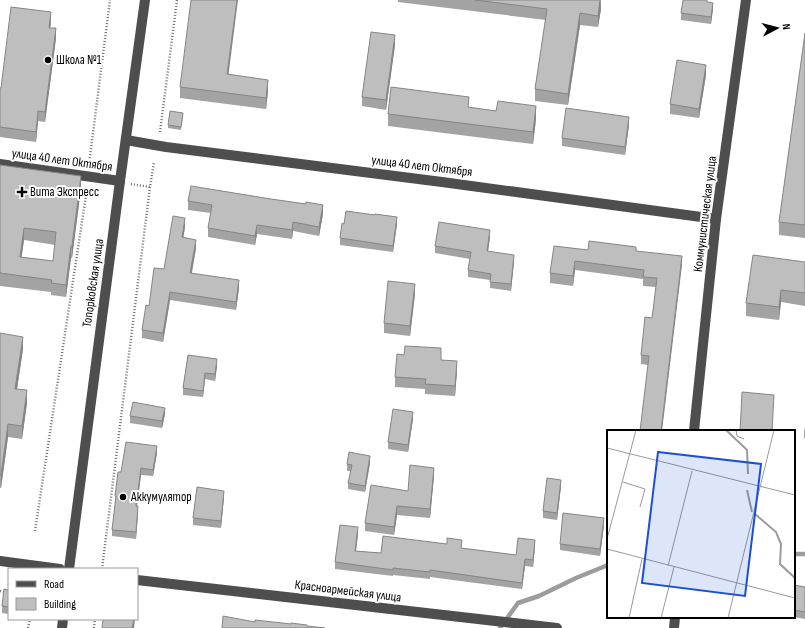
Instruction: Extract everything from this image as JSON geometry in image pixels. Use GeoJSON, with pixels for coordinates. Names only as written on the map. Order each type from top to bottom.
{"type":"FeatureCollection","features":[{"type":"Feature","properties":{"kind":"street","name":"Топорковская улица"},"geometry":{"type":"LineString","coordinates":[[69,568],[145,0]]}},
{"type":"Feature","properties":{"kind":"street","name":"Коммунистическая улица"},"geometry":{"type":"LineString","coordinates":[[694,430],[716,219],[746,0]]}},
{"type":"Feature","properties":{"kind":"street","name":"улица 40 лет Октября"},"geometry":{"type":"LineString","coordinates":[[126,140],[166,147],[716,219]]}},
{"type":"Feature","properties":{"kind":"street","name":"улица 40 лет Октября"},"geometry":{"type":"LineString","coordinates":[[0,164],[120,181]]}},
{"type":"Feature","properties":{"kind":"street"},"geometry":{"type":"LineString","coordinates":[[0,561],[52,568]]}},
{"type":"Feature","properties":{"kind":"street","name":"Красноармейская улица"},"geometry":{"type":"LineString","coordinates":[[138,580],[557,628]]}},
{"type":"Feature","properties":{"kind":"street"},"geometry":{"type":"LineString","coordinates":[[674,628],[675,618]]}},
{"type":"Feature","properties":{"kind":"path"},"geometry":{"type":"LineString","coordinates":[[88,170],[110,0]]}},
{"type":"Feature","properties":{"kind":"path"},"geometry":{"type":"LineString","coordinates":[[160,132],[177,0]]}},
{"type":"Feature","properties":{"kind":"path"},"geometry":{"type":"LineString","coordinates":[[102,568],[154,162]]}},
{"type":"Feature","properties":{"kind":"path"},"geometry":{"type":"LineString","coordinates":[[131,184],[150,187]]}},
{"type":"Feature","properties":{"kind":"path"},"geometry":{"type":"LineString","coordinates":[[36,531],[87,188]]}},
{"type":"Feature","properties":{"kind":"building"},"geometry":{"type":"Polygon","coordinates":[[[191,0],[237,0],[227,74],[268,80],[266,98],[180,87],[191,0]]]}},
{"type":"Feature","properties":{"kind":"building"},"geometry":{"type":"Polygon","coordinates":[[[475,0],[600,0],[598,16],[580,13],[568,94],[535,89],[547,9],[475,0]]]}},
{"type":"Feature","properties":{"kind":"building"},"geometry":{"type":"Polygon","coordinates":[[[683,0],[707,0],[707,2],[713,3],[711,17],[681,13],[683,0]]]}},
{"type":"Feature","properties":{"kind":"building"},"geometry":{"type":"Polygon","coordinates":[[[11,7],[51,12],[49,28],[56,28],[45,112],[38,111],[36,132],[0,127],[0,88],[11,7]]]}},
{"type":"Feature","properties":{"kind":"building"},"geometry":{"type":"Polygon","coordinates":[[[371,32],[395,35],[386,100],[362,97],[371,32]]]}},
{"type":"Feature","properties":{"kind":"building"},"geometry":{"type":"Polygon","coordinates":[[[805,33],[805,225],[779,222],[805,33]]]}},
{"type":"Feature","properties":{"kind":"building"},"geometry":{"type":"Polygon","coordinates":[[[677,60],[706,65],[699,109],[670,104],[677,60]]]}},
{"type":"Feature","properties":{"kind":"building"},"geometry":{"type":"Polygon","coordinates":[[[391,87],[469,97],[468,107],[496,111],[498,101],[536,106],[533,132],[388,114],[391,87]]]}},
{"type":"Feature","properties":{"kind":"building"},"geometry":{"type":"Polygon","coordinates":[[[566,108],[629,117],[625,147],[562,138],[566,108]]]}},
{"type":"Feature","properties":{"kind":"building"},"geometry":{"type":"Polygon","coordinates":[[[170,111],[183,113],[181,127],[168,125],[170,111]]]}},
{"type":"Feature","properties":{"kind":"building"},"geometry":{"type":"Polygon","coordinates":[[[0,165],[81,176],[66,285],[51,283],[52,280],[0,273],[0,165]],[[24,228],[20,257],[53,261],[56,232],[24,228]]]}},
{"type":"Feature","properties":{"kind":"building"},"geometry":{"type":"Polygon","coordinates":[[[191,186],[271,199],[323,205],[319,227],[293,222],[292,230],[257,225],[255,236],[208,228],[212,205],[188,201],[191,186]]]}},
{"type":"Feature","properties":{"kind":"building"},"geometry":{"type":"Polygon","coordinates":[[[346,211],[397,217],[393,246],[340,238],[342,223],[344,224],[346,211]]]}},
{"type":"Feature","properties":{"kind":"building"},"geometry":{"type":"Polygon","coordinates":[[[173,216],[185,218],[182,237],[196,240],[190,273],[239,280],[236,302],[170,292],[163,333],[142,330],[146,305],[149,306],[154,268],[164,269],[173,216]]]}},
{"type":"Feature","properties":{"kind":"building"},"geometry":{"type":"Polygon","coordinates":[[[439,222],[490,230],[487,251],[514,255],[511,284],[490,282],[491,274],[468,270],[471,252],[435,246],[439,222]]]}},
{"type":"Feature","properties":{"kind":"building"},"geometry":{"type":"Polygon","coordinates":[[[589,241],[636,247],[636,251],[682,256],[661,430],[640,430],[649,356],[641,355],[645,317],[652,318],[657,278],[643,277],[644,270],[575,261],[573,276],[550,273],[554,246],[588,250],[589,241]]]}},
{"type":"Feature","properties":{"kind":"building"},"geometry":{"type":"Polygon","coordinates":[[[753,255],[805,262],[805,293],[781,290],[779,307],[746,303],[753,255]]]}},
{"type":"Feature","properties":{"kind":"building"},"geometry":{"type":"Polygon","coordinates":[[[388,281],[415,284],[410,326],[384,323],[388,281]]]}},
{"type":"Feature","properties":{"kind":"building"},"geometry":{"type":"Polygon","coordinates":[[[0,333],[23,337],[15,389],[27,390],[22,426],[8,424],[1,475],[0,475],[0,333]]]}},
{"type":"Feature","properties":{"kind":"building"},"geometry":{"type":"Polygon","coordinates":[[[405,346],[441,348],[441,360],[457,361],[455,386],[425,384],[426,379],[395,377],[397,354],[404,355],[405,346]]]}},
{"type":"Feature","properties":{"kind":"building"},"geometry":{"type":"Polygon","coordinates":[[[188,355],[217,359],[215,374],[205,373],[203,391],[183,388],[188,355]]]}},
{"type":"Feature","properties":{"kind":"building"},"geometry":{"type":"Polygon","coordinates":[[[742,392],[774,395],[772,430],[740,430],[742,392]]]}},
{"type":"Feature","properties":{"kind":"building"},"geometry":{"type":"Polygon","coordinates":[[[133,402],[165,408],[162,421],[130,416],[133,402]]]}},
{"type":"Feature","properties":{"kind":"building"},"geometry":{"type":"Polygon","coordinates":[[[393,409],[413,412],[408,445],[388,442],[393,409]]]}},
{"type":"Feature","properties":{"kind":"building"},"geometry":{"type":"Polygon","coordinates":[[[126,442],[157,446],[153,470],[141,468],[136,506],[138,506],[136,532],[112,530],[118,472],[121,472],[126,442]]]}},
{"type":"Feature","properties":{"kind":"building"},"geometry":{"type":"Polygon","coordinates":[[[349,452],[370,456],[365,486],[348,483],[352,465],[347,464],[349,452]]]}},
{"type":"Feature","properties":{"kind":"building"},"geometry":{"type":"Polygon","coordinates":[[[410,465],[434,468],[430,509],[397,506],[394,527],[365,523],[371,485],[408,491],[410,465]]]}},
{"type":"Feature","properties":{"kind":"building"},"geometry":{"type":"Polygon","coordinates":[[[547,478],[561,480],[557,513],[543,511],[547,478]]]}},
{"type":"Feature","properties":{"kind":"building"},"geometry":{"type":"Polygon","coordinates":[[[197,487],[224,491],[221,521],[193,518],[197,487]]]}},
{"type":"Feature","properties":{"kind":"building"},"geometry":{"type":"Polygon","coordinates":[[[563,513],[604,518],[600,549],[560,544],[563,513]]]}},
{"type":"Feature","properties":{"kind":"building"},"geometry":{"type":"Polygon","coordinates":[[[340,525],[358,527],[355,551],[381,553],[383,536],[447,544],[447,538],[462,540],[461,548],[516,555],[518,538],[535,540],[533,560],[525,559],[522,583],[430,570],[430,572],[393,568],[393,570],[335,562],[340,525]]]}},
{"type":"Feature","properties":{"kind":"building"},"geometry":{"type":"Polygon","coordinates":[[[795,585],[805,587],[805,612],[795,610],[795,585]]]}},
{"type":"Feature","properties":{"kind":"building"},"geometry":{"type":"Polygon","coordinates":[[[4,589],[8,590],[8,607],[2,606],[4,589]]]}},
{"type":"Feature","properties":{"kind":"building"},"geometry":{"type":"Polygon","coordinates":[[[223,616],[255,622],[255,620],[291,623],[325,628],[222,628],[223,616]]]}},
{"type":"Feature","properties":{"kind":"building"},"geometry":{"type":"Polygon","coordinates":[[[103,620],[134,620],[132,628],[102,628],[103,620]]]}},
{"type":"Feature","properties":{"kind":"waterway"},"geometry":{"type":"LineString","coordinates":[[795,554],[805,554]]}},
{"type":"Feature","properties":{"kind":"waterway"},"geometry":{"type":"LineString","coordinates":[[500,628],[518,603],[539,596],[576,578],[607,565]]}},
{"type":"Feature","properties":{"kind":"place","name":"Школа №1"},"geometry":{"type":"Point","coordinates":[48,60]}},
{"type":"Feature","properties":{"kind":"place","name":"Вита Экспресс"},"geometry":{"type":"Point","coordinates":[22,192]}},
{"type":"Feature","properties":{"kind":"place","name":"Аккумулятор"},"geometry":{"type":"Point","coordinates":[123,497]}}]}
